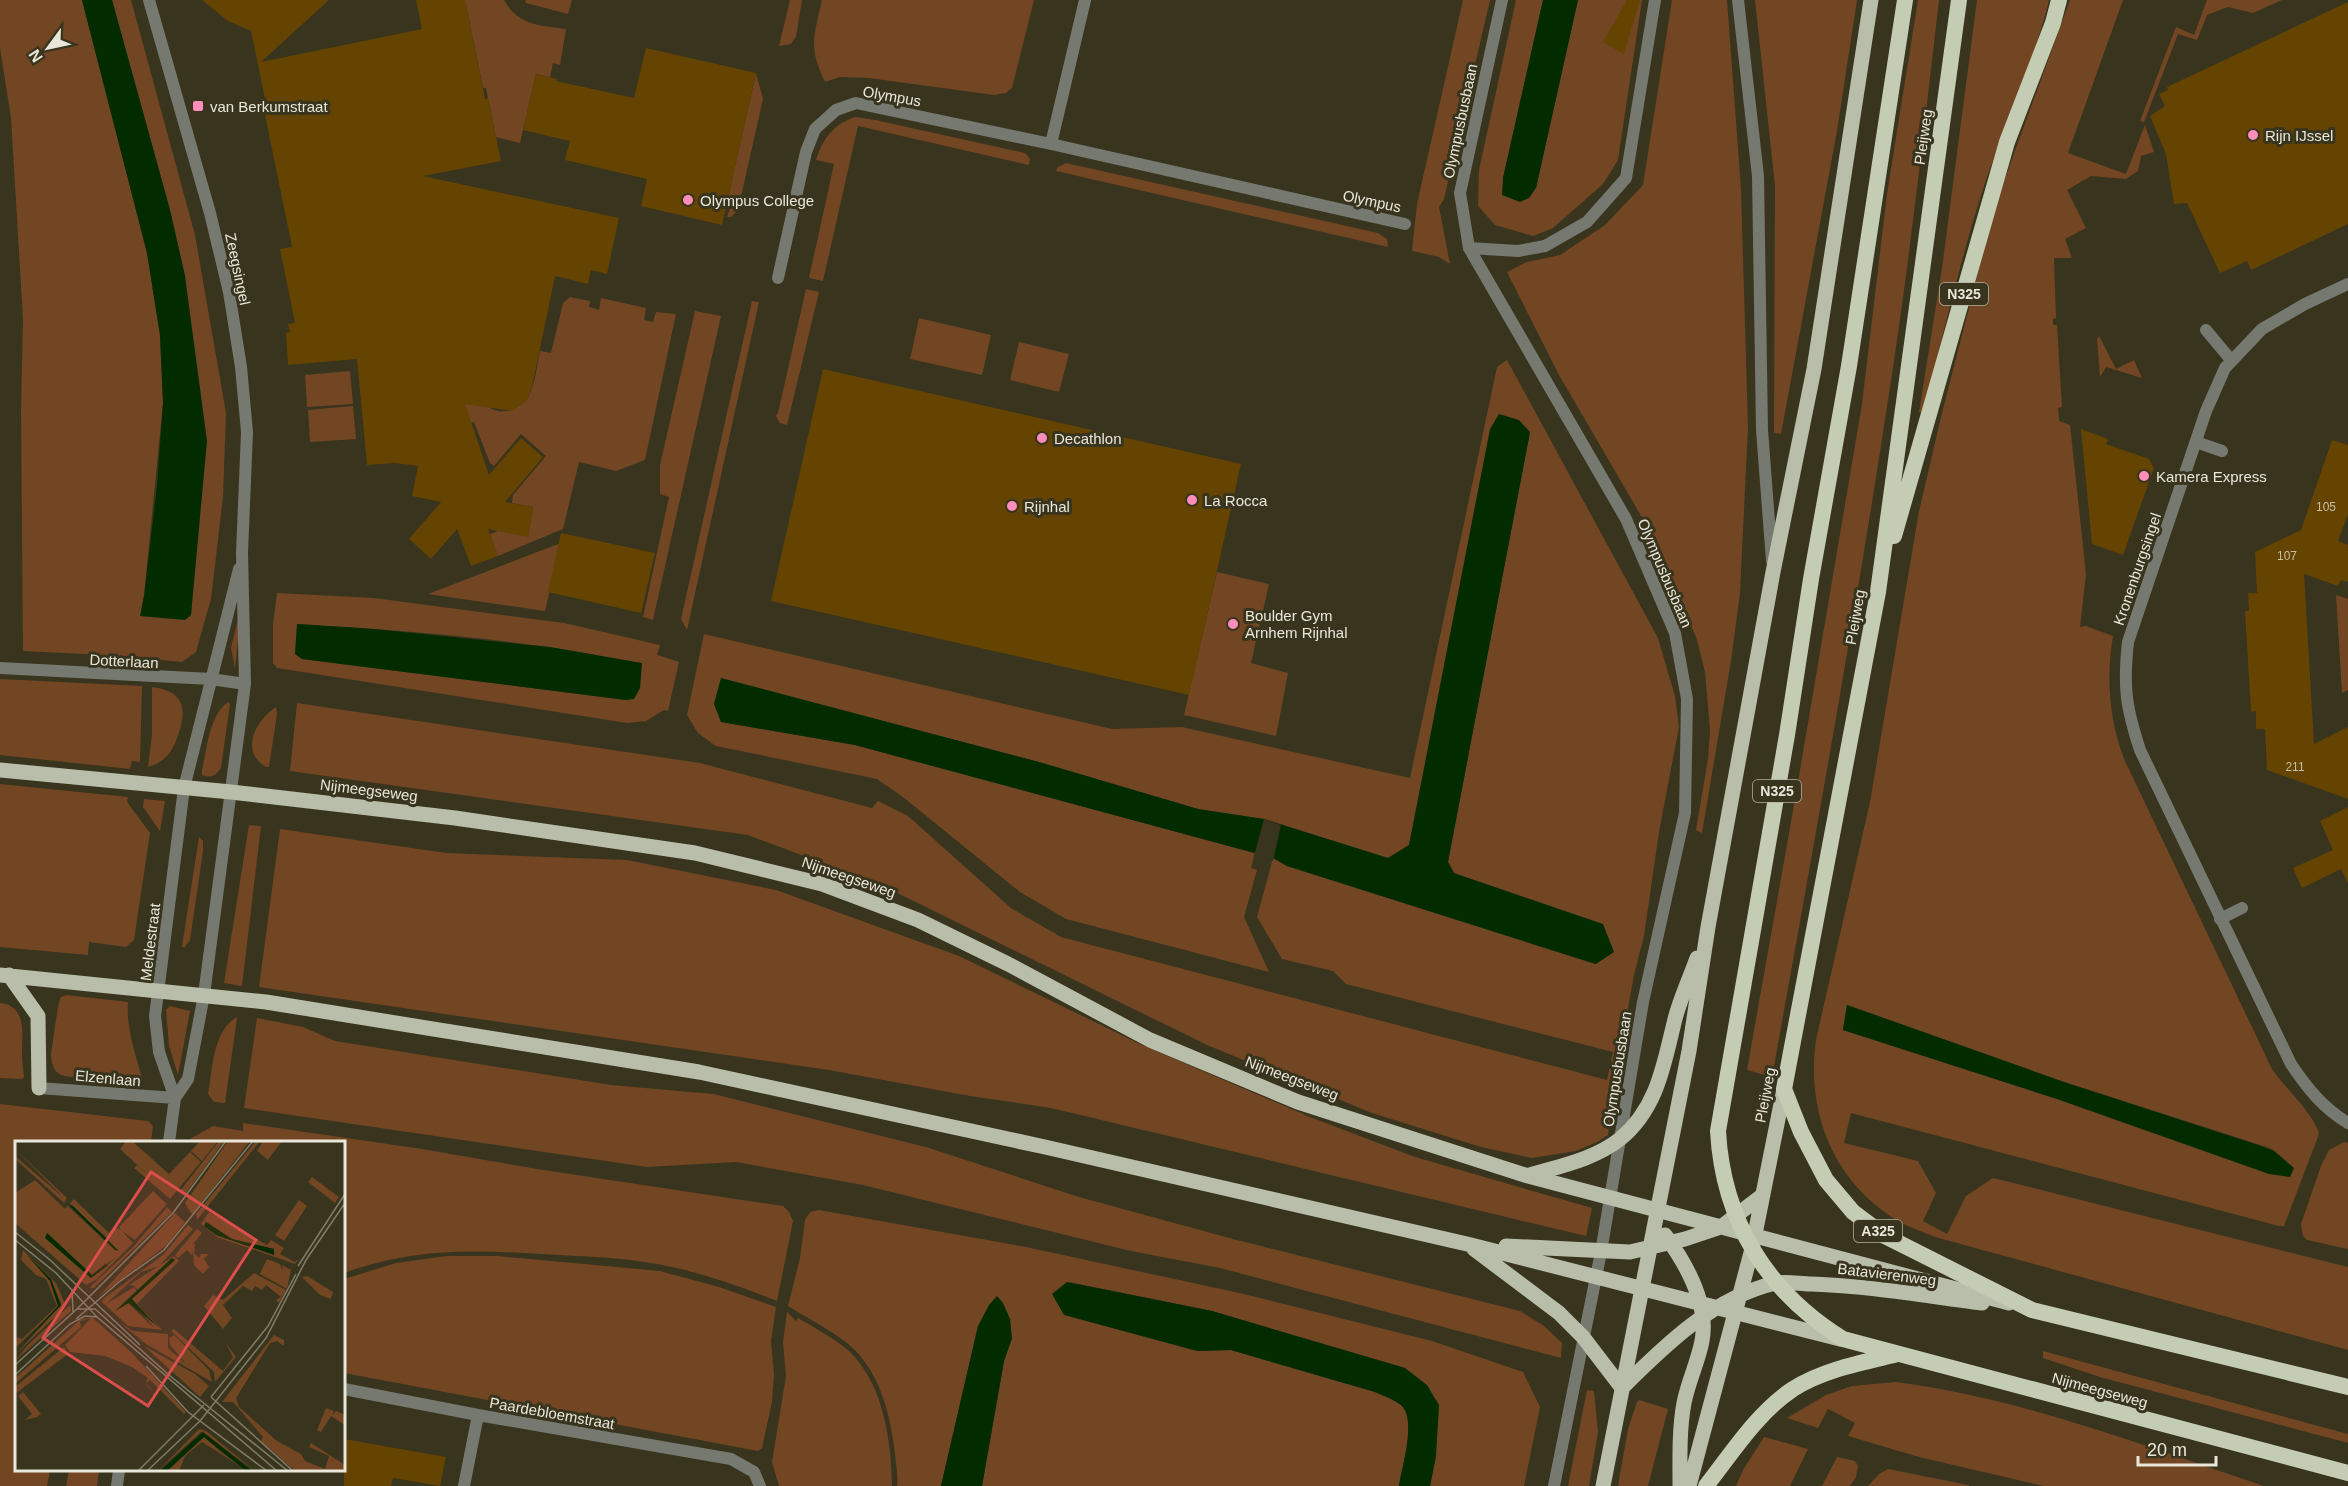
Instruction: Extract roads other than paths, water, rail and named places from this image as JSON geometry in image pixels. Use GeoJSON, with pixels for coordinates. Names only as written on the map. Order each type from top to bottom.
{"type":"FeatureCollection","features":[{"type":"Feature","properties":{"kind":"highway","name":"N325"},"geometry":{"type":"LineString","coordinates":[[1749,1239],[1736,1217],[1726,1191],[1720,1161],[1718,1131],[1849,366],[1905,0]]}},
{"type":"Feature","properties":{"kind":"highway","name":"Pleijweg"},"geometry":{"type":"LineString","coordinates":[[1784,1089],[1878,592],[1959,0]]}},
{"type":"Feature","properties":{"kind":"highway","name":"N325"},"geometry":{"type":"LineString","coordinates":[[1878,592],[2007,142],[2053,23],[2059,0]]}},
{"type":"Feature","properties":{"kind":"highway","name":"Nijmeegseweg"},"geometry":{"type":"LineString","coordinates":[[1784,1089],[1802,1132],[1826,1179],[1853,1212],[1885,1236],[2031,1310],[2348,1387]]}},
{"type":"Feature","properties":{"kind":"highway","name":"Nijmeegseweg"},"geometry":{"type":"LineString","coordinates":[[1749,1239],[1778,1283],[1816,1323],[1843,1339],[2348,1473]]}},
{"type":"Feature","properties":{"kind":"highway"},"geometry":{"type":"LineString","coordinates":[[1706,1486],[1758,1420],[1792,1390],[1820,1375],[1895,1354]]}},
{"type":"Feature","properties":{"kind":"main road","name":"N325"},"geometry":{"type":"LineString","coordinates":[[1643,1289],[1689,1051],[1708,927],[1773,572],[1814,369],[1871,0]]}},
{"type":"Feature","properties":{"kind":"main road","name":"Nijmeegseweg"},"geometry":{"type":"LineString","coordinates":[[0,770],[231,792],[455,818],[674,850],[822,884],[918,920],[1008,964],[1150,1040],[1298,1102],[1528,1176],[1637,1205],[1657,1216],[1721,1227],[1749,1239],[1901,1273],[2031,1310]]}},
{"type":"Feature","properties":{"kind":"main road"},"geometry":{"type":"LineString","coordinates":[[1528,1176],[1592,1154],[1620,1139],[1640,1119],[1654,1096],[1666,1062],[1675,1017],[1708,927]]}},
{"type":"Feature","properties":{"kind":"main road","name":"Nijmeegseweg"},"geometry":{"type":"LineString","coordinates":[[5,975],[266,1002],[699,1072],[1045,1147],[1467,1244],[1643,1289],[1703,1310],[1737,1304],[1843,1339]]}},
{"type":"Feature","properties":{"kind":"main road"},"geometry":{"type":"LineString","coordinates":[[5,975],[38,1016],[39,1088]]}},
{"type":"Feature","properties":{"kind":"main road","name":"Pleijweg"},"geometry":{"type":"LineString","coordinates":[[1749,1239],[1763,1195],[1784,1089]]}},
{"type":"Feature","properties":{"kind":"main road","name":"Nijmeegseweg"},"geometry":{"type":"LineString","coordinates":[[1467,1244],[1630,1252],[1671,1243],[1721,1227],[1763,1195]]}},
{"type":"Feature","properties":{"kind":"main road"},"geometry":{"type":"LineString","coordinates":[[1657,1216],[1689,1276],[1703,1310],[1702,1341],[1684,1403],[1680,1445],[1680,1486]]}},
{"type":"Feature","properties":{"kind":"main road","name":"N325"},"geometry":{"type":"LineString","coordinates":[[1737,1304],[1749,1239]]}},
{"type":"Feature","properties":{"kind":"main road"},"geometry":{"type":"LineString","coordinates":[[1467,1244],[1539,1297],[1583,1337],[1622,1388]]}},
{"type":"Feature","properties":{"kind":"main road","name":"Batavierenweg"},"geometry":{"type":"LineString","coordinates":[[1737,1304],[1778,1283],[1834,1285],[2031,1310]]}},
{"type":"Feature","properties":{"kind":"main road"},"geometry":{"type":"LineString","coordinates":[[1603,1486],[1643,1289]]}},
{"type":"Feature","properties":{"kind":"main road"},"geometry":{"type":"LineString","coordinates":[[1689,1486],[1737,1304]]}},
{"type":"Feature","properties":{"kind":"main road"},"geometry":{"type":"LineString","coordinates":[[1622,1388],[1703,1310]]}},
{"type":"Feature","properties":{"kind":"street","name":"Zeegsingel"},"geometry":{"type":"LineString","coordinates":[[149,0],[210,213],[229,292],[241,368],[247,432],[242,553],[246,684],[231,792]]}},
{"type":"Feature","properties":{"kind":"street"},"geometry":{"type":"LineString","coordinates":[[1051,144],[1085,0]]}},
{"type":"Feature","properties":{"kind":"street","name":"Olympusbusbaan"},"geometry":{"type":"LineString","coordinates":[[1502,0],[1460,193],[1469,248],[1626,519],[1675,633],[1687,699],[1685,813],[1643,1002],[1610,1197]]}},
{"type":"Feature","properties":{"kind":"street"},"geometry":{"type":"LineString","coordinates":[[1469,248],[1518,251],[1545,246],[1587,222],[1626,178],[1655,0]]}},
{"type":"Feature","properties":{"kind":"street","name":"N325"},"geometry":{"type":"LineString","coordinates":[[1738,0],[1758,176],[1762,430],[1773,572]]}},
{"type":"Feature","properties":{"kind":"street","name":"Olympus"},"geometry":{"type":"LineString","coordinates":[[778,278],[806,152],[815,129],[836,110],[856,103],[1051,144],[1405,224]]}},
{"type":"Feature","properties":{"kind":"street","name":"Kronenburgsingel"},"geometry":{"type":"LineString","coordinates":[[2348,284],[2305,304],[2262,329],[2225,368],[2206,411],[2128,642],[2124,676],[2128,712],[2140,750],[2291,1064],[2311,1093],[2336,1116],[2348,1123]]}},
{"type":"Feature","properties":{"kind":"street"},"geometry":{"type":"LineString","coordinates":[[2206,330],[2231,360]]}},
{"type":"Feature","properties":{"kind":"street"},"geometry":{"type":"LineString","coordinates":[[2196,442],[2222,451]]}},
{"type":"Feature","properties":{"kind":"street","name":"Zeegsingel"},"geometry":{"type":"LineString","coordinates":[[184,788],[242,553]]}},
{"type":"Feature","properties":{"kind":"street","name":"Dotterlaan"},"geometry":{"type":"LineString","coordinates":[[0,668],[212,679],[246,684]]}},
{"type":"Feature","properties":{"kind":"street","name":"Meldestraat"},"geometry":{"type":"LineString","coordinates":[[169,1141],[175,1098],[159,1052],[155,1016],[184,788]]}},
{"type":"Feature","properties":{"kind":"street","name":"Meldestraat"},"geometry":{"type":"LineString","coordinates":[[175,1098],[188,1079],[204,995],[231,792]]}},
{"type":"Feature","properties":{"kind":"street"},"geometry":{"type":"LineString","coordinates":[[2220,919],[2242,908]]}},
{"type":"Feature","properties":{"kind":"street","name":"Elzenlaan"},"geometry":{"type":"LineString","coordinates":[[39,1088],[175,1098]]}},
{"type":"Feature","properties":{"kind":"street"},"geometry":{"type":"LineString","coordinates":[[1554,1486],[1610,1197]]}},
{"type":"Feature","properties":{"kind":"street","name":"Paardebloemstraat"},"geometry":{"type":"LineString","coordinates":[[345,1389],[478,1416],[731,1459],[754,1472],[760,1486]]}},
{"type":"Feature","properties":{"kind":"street"},"geometry":{"type":"LineString","coordinates":[[464,1486],[478,1416]]}},
{"type":"Feature","properties":{"kind":"street"},"geometry":{"type":"LineString","coordinates":[[117,1486],[119,1471]]}},
{"type":"Feature","properties":{"kind":"place","name":"van Berkumstraat"},"geometry":{"type":"Point","coordinates":[198,106]}},
{"type":"Feature","properties":{"kind":"place","name":"Rijn IJssel"},"geometry":{"type":"Point","coordinates":[2253,135]}},
{"type":"Feature","properties":{"kind":"place","name":"Olympus College"},"geometry":{"type":"Point","coordinates":[688,200]}},
{"type":"Feature","properties":{"kind":"place","name":"Decathlon"},"geometry":{"type":"Point","coordinates":[1042,438]}},
{"type":"Feature","properties":{"kind":"place","name":"Kamera Express"},"geometry":{"type":"Point","coordinates":[2144,476]}},
{"type":"Feature","properties":{"kind":"place","name":"La Rocca"},"geometry":{"type":"Point","coordinates":[1192,500]}},
{"type":"Feature","properties":{"kind":"place","name":"Rijnhal"},"geometry":{"type":"Point","coordinates":[1012,506]}},
{"type":"Feature","properties":{"kind":"place","name":"Boulder Gym Arnhem Rijnhal"},"geometry":{"type":"Point","coordinates":[1233,624]}}]}
